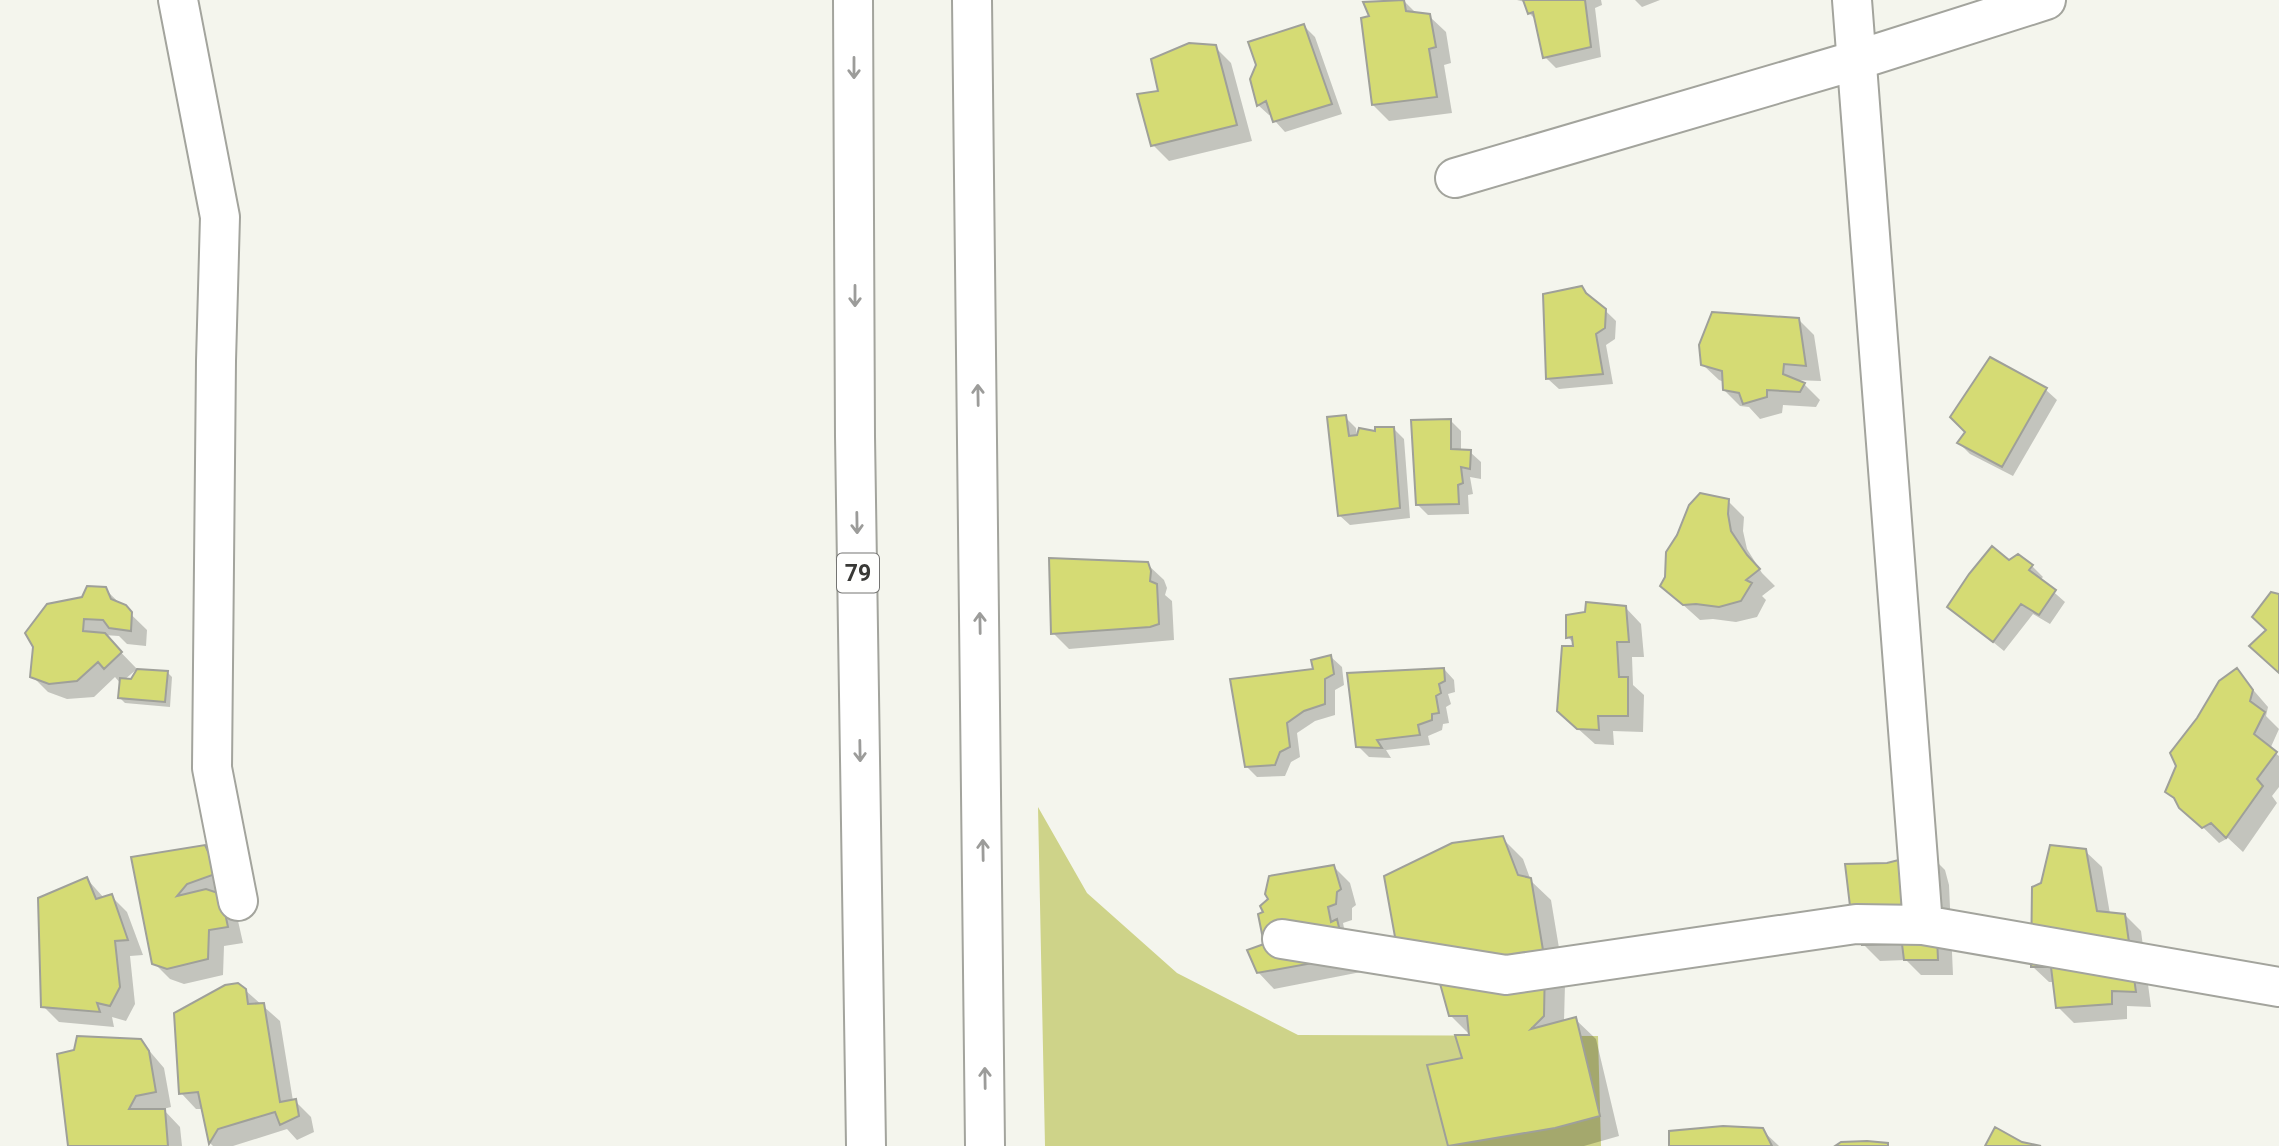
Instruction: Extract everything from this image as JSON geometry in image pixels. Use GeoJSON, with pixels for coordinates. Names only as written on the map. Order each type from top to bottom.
{"type":"FeatureCollection","features":[{"type":"Feature","properties":{"kind":"main road"},"geometry":{"type":"LineString","coordinates":[[178,0],[220,217],[212,768],[238,901]]}},
{"type":"Feature","properties":{"kind":"main road","name":"79"},"geometry":{"type":"LineString","coordinates":[[853,0],[855,422],[866,1146]]}},
{"type":"Feature","properties":{"kind":"main road"},"geometry":{"type":"LineString","coordinates":[[972,0],[985,1146]]}},
{"type":"Feature","properties":{"kind":"main road"},"geometry":{"type":"LineString","coordinates":[[1852,0],[1923,925]]}},
{"type":"Feature","properties":{"kind":"main road"},"geometry":{"type":"LineString","coordinates":[[1455,178],[1857,60],[2046,0]]}},
{"type":"Feature","properties":{"kind":"main road"},"geometry":{"type":"LineString","coordinates":[[1282,939],[1507,975],[1856,925],[1923,925],[2279,988]]}},
{"type":"Feature","properties":{"kind":"green space"},"geometry":{"type":"Polygon","coordinates":[[[1038,807],[1087,893],[1177,973],[1298,1035],[1598,1036],[1601,1146],[1045,1146],[1038,807]]]}},
{"type":"Feature","properties":{"kind":"building"},"geometry":{"type":"Polygon","coordinates":[[[1404,0],[1406,11],[1430,14],[1436,47],[1429,49],[1437,97],[1372,105],[1361,18],[1369,16],[1363,2],[1404,0]]]}},
{"type":"Feature","properties":{"kind":"building"},"geometry":{"type":"Polygon","coordinates":[[[1523,0],[1585,0],[1591,47],[1543,58],[1533,12],[1528,14],[1523,0]]]}},
{"type":"Feature","properties":{"kind":"building"},"geometry":{"type":"Polygon","coordinates":[[[1304,24],[1332,104],[1273,122],[1266,101],[1257,106],[1250,79],[1256,65],[1248,42],[1304,24]]]}},
{"type":"Feature","properties":{"kind":"building"},"geometry":{"type":"Polygon","coordinates":[[[1189,43],[1216,45],[1237,125],[1151,146],[1137,94],[1158,91],[1151,59],[1189,43]]]}},
{"type":"Feature","properties":{"kind":"building"},"geometry":{"type":"Polygon","coordinates":[[[1582,286],[1586,293],[1606,309],[1605,328],[1596,334],[1603,374],[1546,379],[1543,294],[1582,286]]]}},
{"type":"Feature","properties":{"kind":"building"},"geometry":{"type":"Polygon","coordinates":[[[1712,312],[1799,318],[1806,366],[1784,364],[1783,374],[1805,383],[1800,392],[1767,390],[1767,397],[1743,404],[1739,393],[1723,390],[1722,371],[1701,365],[1699,345],[1712,312]]]}},
{"type":"Feature","properties":{"kind":"building"},"geometry":{"type":"Polygon","coordinates":[[[1990,357],[2047,388],[2002,467],[1957,443],[1965,432],[1950,417],[1990,357]]]}},
{"type":"Feature","properties":{"kind":"building"},"geometry":{"type":"Polygon","coordinates":[[[1346,415],[1349,436],[1357,435],[1359,428],[1375,431],[1375,427],[1394,427],[1400,508],[1338,516],[1327,417],[1346,415]]]}},
{"type":"Feature","properties":{"kind":"building"},"geometry":{"type":"Polygon","coordinates":[[[1451,419],[1451,449],[1471,450],[1470,469],[1461,467],[1463,483],[1458,485],[1459,504],[1416,505],[1411,420],[1451,419]]]}},
{"type":"Feature","properties":{"kind":"building"},"geometry":{"type":"Polygon","coordinates":[[[1700,493],[1729,499],[1731,531],[1760,569],[1746,580],[1752,583],[1741,601],[1719,607],[1683,605],[1660,586],[1665,577],[1666,552],[1677,535],[1689,505],[1700,493]]]}},
{"type":"Feature","properties":{"kind":"building"},"geometry":{"type":"Polygon","coordinates":[[[1992,546],[2009,560],[2018,554],[2033,565],[2029,570],[2056,590],[2039,615],[2021,604],[1993,642],[1947,607],[1992,546]]]}},
{"type":"Feature","properties":{"kind":"building"},"geometry":{"type":"Polygon","coordinates":[[[1049,558],[1148,562],[1150,581],[1157,584],[1159,624],[1150,627],[1051,634],[1049,558]]]}},
{"type":"Feature","properties":{"kind":"building"},"geometry":{"type":"Polygon","coordinates":[[[87,586],[106,587],[111,599],[126,605],[132,612],[131,631],[109,628],[103,620],[84,619],[83,631],[105,633],[122,652],[104,669],[98,662],[77,681],[49,684],[30,677],[33,647],[25,633],[47,604],[82,597],[87,586]]]}},
{"type":"Feature","properties":{"kind":"building"},"geometry":{"type":"Polygon","coordinates":[[[2271,592],[2279,594],[2279,673],[2249,646],[2266,630],[2252,617],[2271,592]]]}},
{"type":"Feature","properties":{"kind":"building"},"geometry":{"type":"Polygon","coordinates":[[[1586,602],[1626,606],[1629,642],[1617,642],[1619,677],[1628,677],[1628,716],[1598,716],[1599,730],[1577,729],[1557,711],[1562,646],[1573,646],[1572,637],[1566,638],[1566,615],[1585,612],[1586,602]]]}},
{"type":"Feature","properties":{"kind":"building"},"geometry":{"type":"Polygon","coordinates":[[[1331,655],[1334,674],[1325,679],[1325,704],[1304,711],[1287,723],[1290,747],[1280,752],[1275,765],[1245,767],[1230,679],[1313,669],[1311,660],[1331,655]]]}},
{"type":"Feature","properties":{"kind":"building"},"geometry":{"type":"Polygon","coordinates":[[[1444,668],[1445,681],[1439,684],[1441,693],[1436,696],[1439,713],[1432,714],[1432,720],[1418,725],[1420,735],[1377,740],[1382,748],[1356,747],[1347,673],[1444,668]]]}},
{"type":"Feature","properties":{"kind":"building"},"geometry":{"type":"Polygon","coordinates":[[[2237,668],[2253,690],[2250,701],[2265,712],[2254,734],[2277,752],[2257,779],[2263,786],[2226,838],[2211,823],[2202,828],[2165,792],[2176,766],[2170,753],[2197,718],[2219,681],[2237,668]]]}},
{"type":"Feature","properties":{"kind":"building"},"geometry":{"type":"Polygon","coordinates":[[[137,669],[168,671],[165,702],[118,698],[120,678],[131,679],[137,669]]]}},
{"type":"Feature","properties":{"kind":"building"},"geometry":{"type":"Polygon","coordinates":[[[1503,836],[1518,875],[1531,878],[1545,962],[1544,1016],[1531,1029],[1576,1017],[1600,1116],[1555,1128],[1448,1146],[1427,1065],[1462,1058],[1455,1035],[1469,1035],[1467,1016],[1449,1016],[1439,980],[1397,948],[1384,876],[1452,843],[1503,836]]]}},
{"type":"Feature","properties":{"kind":"building"},"geometry":{"type":"Polygon","coordinates":[[[205,845],[218,873],[187,884],[177,896],[206,889],[221,894],[228,927],[209,930],[208,959],[167,969],[152,964],[131,857],[205,845]]]}},
{"type":"Feature","properties":{"kind":"building"},"geometry":{"type":"Polygon","coordinates":[[[2050,845],[2086,849],[2097,911],[2125,914],[2136,992],[2112,991],[2112,1004],[2056,1008],[2051,967],[2031,967],[2032,887],[2041,883],[2050,845]]]}},
{"type":"Feature","properties":{"kind":"building"},"geometry":{"type":"Polygon","coordinates":[[[1930,852],[1934,867],[1938,960],[1904,960],[1902,944],[1862,945],[1860,906],[1850,906],[1845,864],[1887,863],[1930,852]]]}},
{"type":"Feature","properties":{"kind":"building"},"geometry":{"type":"Polygon","coordinates":[[[1334,865],[1341,889],[1337,892],[1336,904],[1328,907],[1331,922],[1337,919],[1346,957],[1257,973],[1247,950],[1264,944],[1258,914],[1263,912],[1260,906],[1268,899],[1265,894],[1269,876],[1334,865]]]}},
{"type":"Feature","properties":{"kind":"building"},"geometry":{"type":"Polygon","coordinates":[[[87,877],[96,899],[112,894],[128,940],[115,941],[120,987],[110,1006],[97,1003],[100,1012],[41,1007],[38,898],[87,877]]]}},
{"type":"Feature","properties":{"kind":"building"},"geometry":{"type":"Polygon","coordinates":[[[238,983],[246,989],[248,1004],[264,1003],[280,1102],[296,1099],[299,1116],[280,1125],[275,1112],[218,1129],[209,1144],[198,1092],[179,1094],[174,1013],[225,985],[238,983]]]}},
{"type":"Feature","properties":{"kind":"building"},"geometry":{"type":"Polygon","coordinates":[[[77,1036],[141,1039],[149,1051],[156,1092],[136,1096],[129,1109],[165,1109],[168,1146],[68,1146],[57,1054],[74,1050],[77,1036]]]}},
{"type":"Feature","properties":{"kind":"building"},"geometry":{"type":"Polygon","coordinates":[[[1723,1126],[1763,1128],[1772,1146],[1669,1146],[1669,1131],[1723,1126]]]}},
{"type":"Feature","properties":{"kind":"building"},"geometry":{"type":"Polygon","coordinates":[[[1995,1127],[2022,1142],[2041,1146],[1985,1146],[1995,1127]]]}},
{"type":"Feature","properties":{"kind":"building"},"geometry":{"type":"Polygon","coordinates":[[[1841,1142],[1888,1143],[1888,1146],[1835,1146],[1841,1142]]]}}]}
